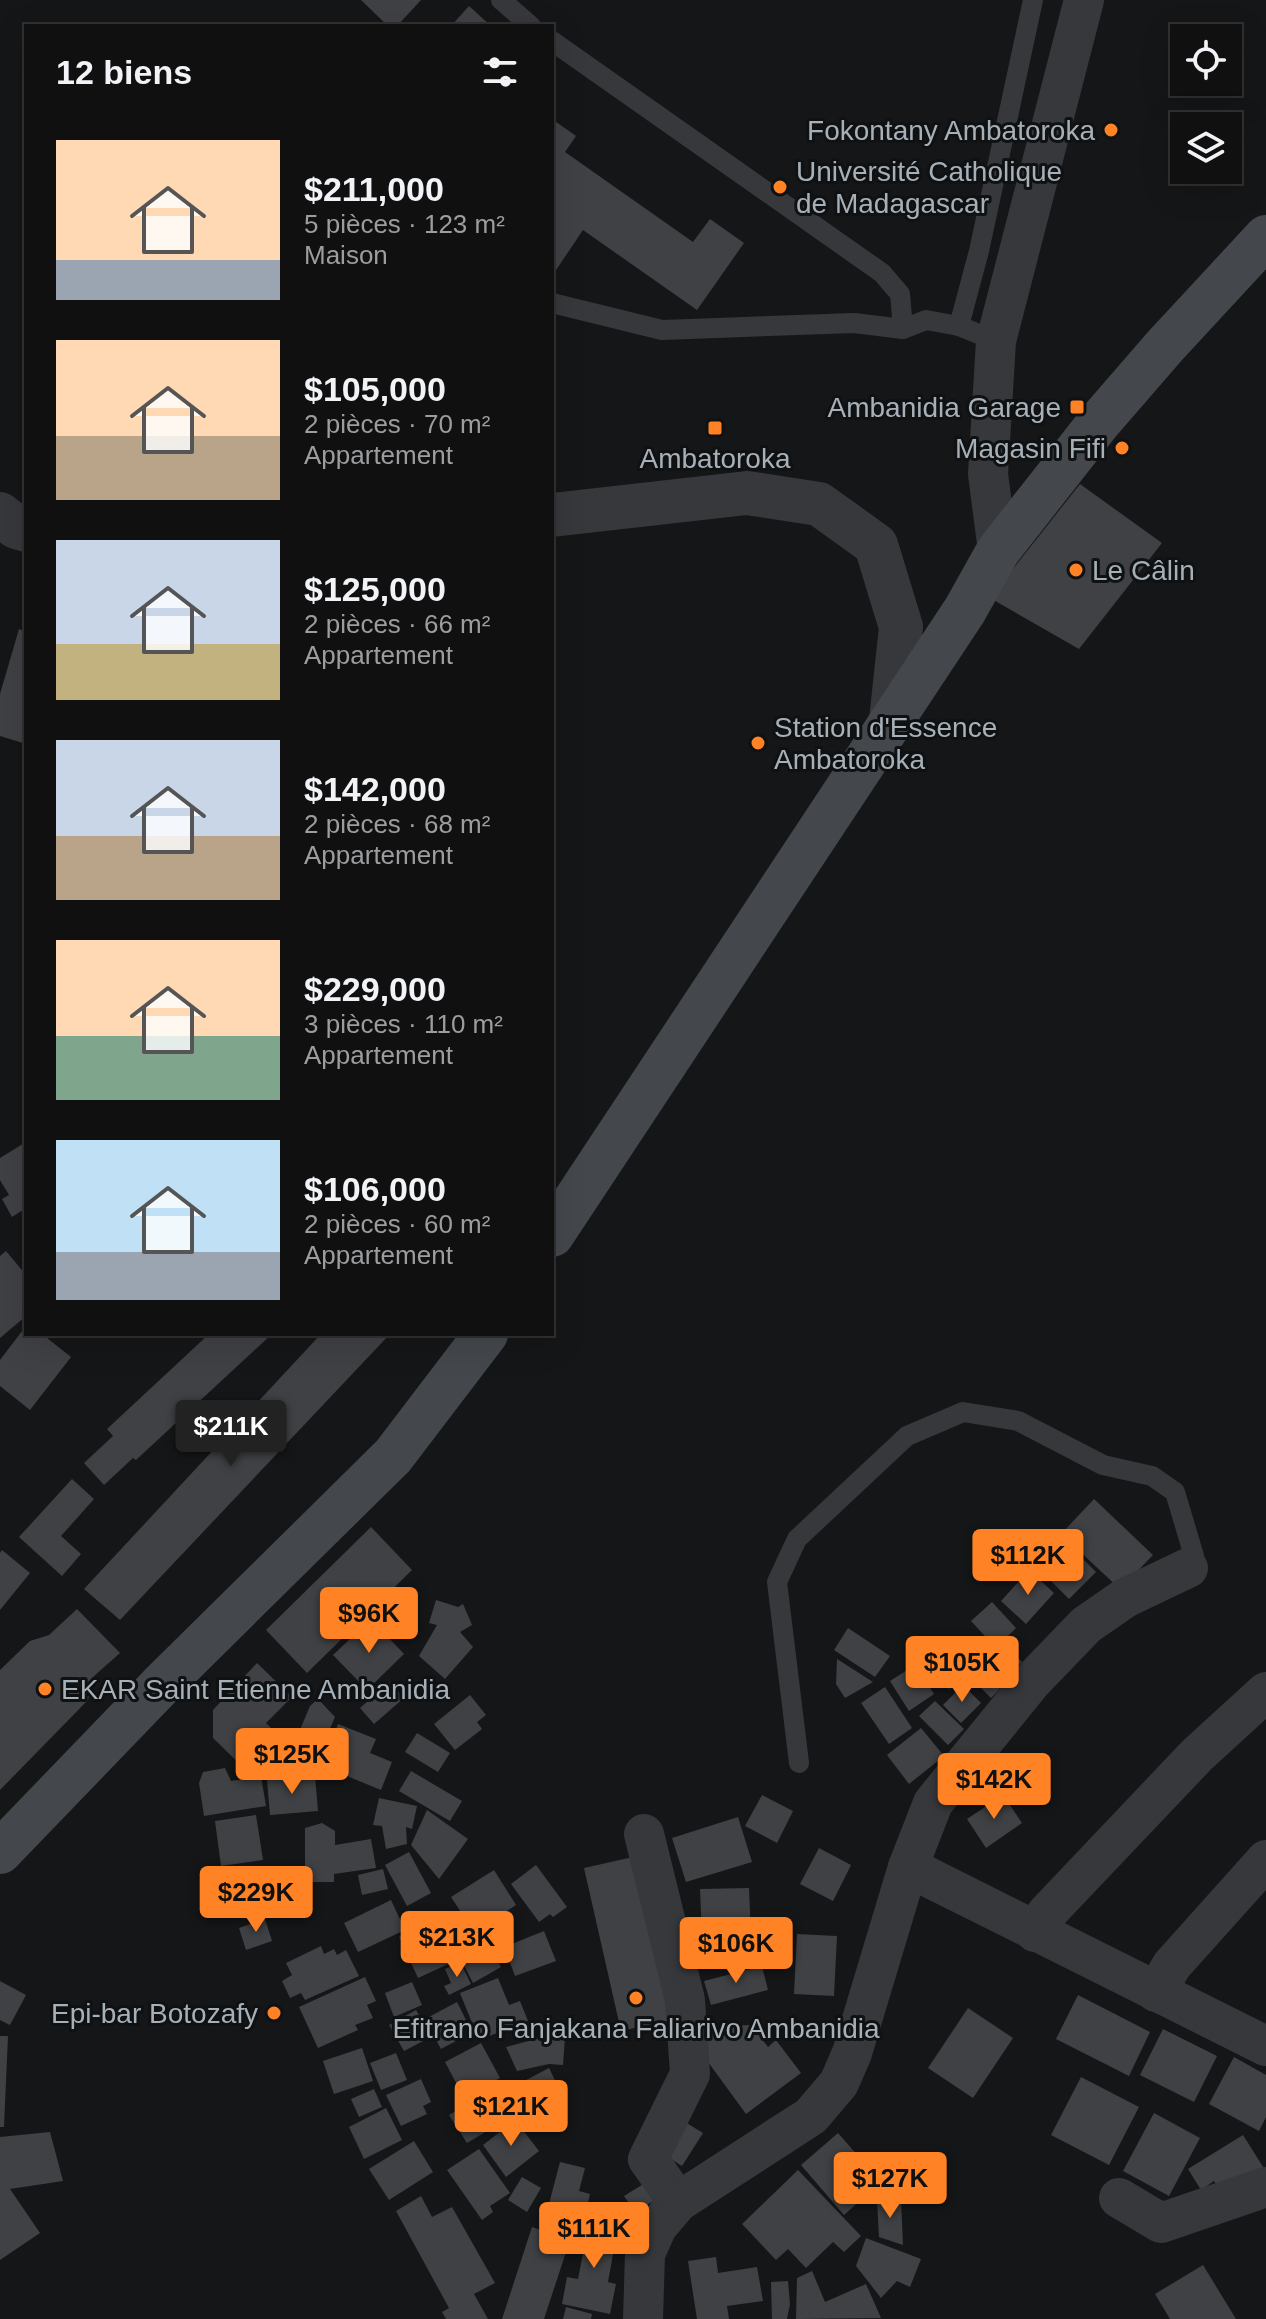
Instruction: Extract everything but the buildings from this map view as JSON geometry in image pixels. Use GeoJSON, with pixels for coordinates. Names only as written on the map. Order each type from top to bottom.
{"type":"FeatureCollection","features":[{"type":"Feature","properties":{"kind":"main road"},"geometry":{"type":"LineString","coordinates":[[554,1232],[965,610],[998,551],[1100,421],[1266,237]]}},
{"type":"Feature","properties":{"kind":"main road"},"geometry":{"type":"LineString","coordinates":[[0,1852],[161,1685],[393,1456],[484,1336]]}},
{"type":"Feature","properties":{"kind":"street"},"geometry":{"type":"LineString","coordinates":[[998,551],[988,474],[996,341],[1084,0]]}},
{"type":"Feature","properties":{"kind":"street"},"geometry":{"type":"LineString","coordinates":[[554,515],[747,493],[819,504],[876,545],[901,627],[891,720]]}},
{"type":"Feature","properties":{"kind":"street"},"geometry":{"type":"LineString","coordinates":[[0,514],[24,529]]}},
{"type":"Feature","properties":{"kind":"street"},"geometry":{"type":"LineString","coordinates":[[643,2319],[645,2254],[657,2227],[678,2202],[811,2116],[839,2083],[852,2053],[908,1867],[933,1803],[1033,1680],[1086,1625],[1125,1598],[1188,1568]]}},
{"type":"Feature","properties":{"kind":"street"},"geometry":{"type":"LineString","coordinates":[[1035,1932],[1047,1913],[1197,1755],[1266,1692]]}},
{"type":"Feature","properties":{"kind":"street"},"geometry":{"type":"LineString","coordinates":[[644,1834],[685,2000],[690,2074],[648,2159],[678,2202]]}},
{"type":"Feature","properties":{"kind":"street"},"geometry":{"type":"LineString","coordinates":[[1156,1992],[1172,1965],[1266,1860]]}},
{"type":"Feature","properties":{"kind":"street"},"geometry":{"type":"LineString","coordinates":[[908,1867],[1156,1992],[1264,2041]]}},
{"type":"Feature","properties":{"kind":"street"},"geometry":{"type":"LineString","coordinates":[[1119,2198],[1161,2223],[1266,2187]]}},
{"type":"Feature","properties":{"kind":"lane"},"geometry":{"type":"LineString","coordinates":[[501,0],[529,24]]}},
{"type":"Feature","properties":{"kind":"lane"},"geometry":{"type":"LineString","coordinates":[[959,326],[979,251],[1033,0]]}},
{"type":"Feature","properties":{"kind":"lane"},"geometry":{"type":"LineString","coordinates":[[554,42],[882,273],[900,294],[903,329]]}},
{"type":"Feature","properties":{"kind":"lane"},"geometry":{"type":"LineString","coordinates":[[554,303],[662,330],[854,323],[903,329],[926,320],[959,326],[996,341]]}},
{"type":"Feature","properties":{"kind":"lane"},"geometry":{"type":"LineString","coordinates":[[799,1763],[777,1582],[797,1539],[907,1436],[963,1412],[1018,1421],[1103,1465],[1152,1476],[1175,1492],[1194,1556],[1188,1568]]}},
{"type":"Feature","properties":{"kind":"place","name":"Fokontany Ambatoroka"},"geometry":{"type":"Point","coordinates":[1111,130]}},
{"type":"Feature","properties":{"kind":"place","name":"Université Catholique de Madagascar"},"geometry":{"type":"Point","coordinates":[780,187]}},
{"type":"Feature","properties":{"kind":"place","name":"Ambanidia Garage"},"geometry":{"type":"Point","coordinates":[1077,407]}},
{"type":"Feature","properties":{"kind":"place","name":"Ambatoroka"},"geometry":{"type":"Point","coordinates":[715,428]}},
{"type":"Feature","properties":{"kind":"place","name":"Magasin Fifi"},"geometry":{"type":"Point","coordinates":[1122,448]}},
{"type":"Feature","properties":{"kind":"place","name":"Le Câlin"},"geometry":{"type":"Point","coordinates":[1076,570]}},
{"type":"Feature","properties":{"kind":"place","name":"Station d'Essence Ambatoroka"},"geometry":{"type":"Point","coordinates":[758,743]}},
{"type":"Feature","properties":{"kind":"place","name":"EKAR Saint Etienne Ambanidia"},"geometry":{"type":"Point","coordinates":[45,1689]}},
{"type":"Feature","properties":{"kind":"place","name":"Efitrano Fanjakana Faliarivo Ambanidia"},"geometry":{"type":"Point","coordinates":[636,1998]}},
{"type":"Feature","properties":{"kind":"place","name":"Epi-bar Botozafy"},"geometry":{"type":"Point","coordinates":[274,2013]}}]}
